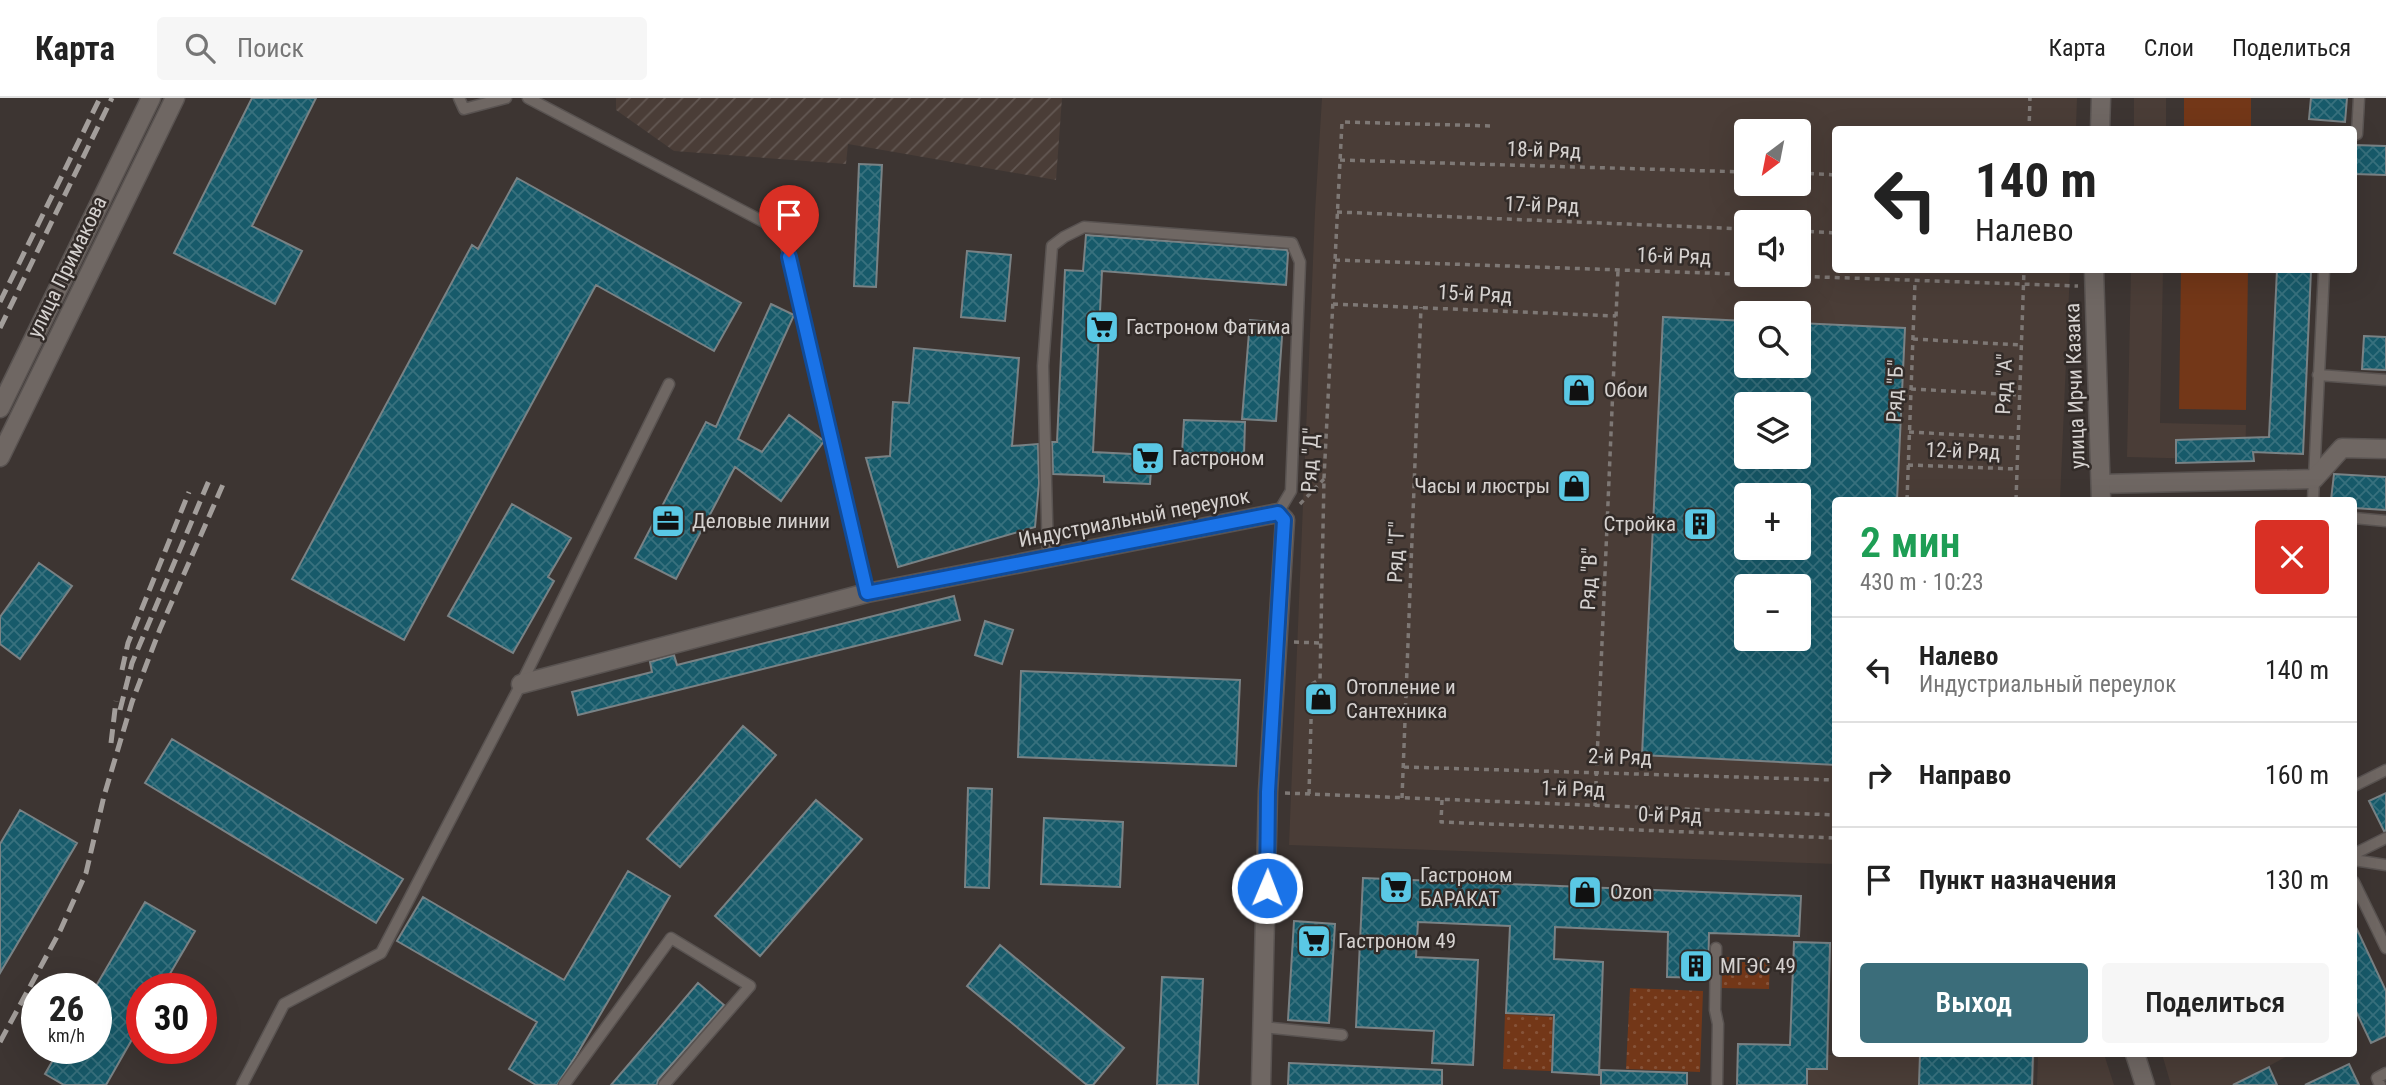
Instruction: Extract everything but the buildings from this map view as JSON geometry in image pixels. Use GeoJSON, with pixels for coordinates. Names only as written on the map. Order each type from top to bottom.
{"type":"FeatureCollection","features":[{"type":"Feature","properties":{"kind":"street","name":"улица Примакова"},"geometry":{"type":"LineString","coordinates":[[0,408],[151,98]]}},
{"type":"Feature","properties":{"kind":"street","name":"улица Примакова"},"geometry":{"type":"LineString","coordinates":[[0,457],[175,98]]}},
{"type":"Feature","properties":{"kind":"street"},"geometry":{"type":"LineString","coordinates":[[2100,126],[2101,98]]}},
{"type":"Feature","properties":{"kind":"street","name":"улица Ирчи Казака"},"geometry":{"type":"LineString","coordinates":[[2094,278],[2101,492]]}},
{"type":"Feature","properties":{"kind":"street"},"geometry":{"type":"LineString","coordinates":[[2101,492],[2314,479],[2343,448],[2386,449]]}},
{"type":"Feature","properties":{"kind":"street","name":"Индустриальный переулок"},"geometry":{"type":"LineString","coordinates":[[522,684],[867,593],[1281,517]]}},
{"type":"Feature","properties":{"kind":"street"},"geometry":{"type":"LineString","coordinates":[[1261,1085],[1268,792],[1281,517]]}},
{"type":"Feature","properties":{"kind":"street"},"geometry":{"type":"LineString","coordinates":[[2136,1057],[2145,1085]]}},
{"type":"Feature","properties":{"kind":"lane"},"geometry":{"type":"LineString","coordinates":[[459,98],[464,109],[506,98]]}},
{"type":"Feature","properties":{"kind":"lane"},"geometry":{"type":"LineString","coordinates":[[528,98],[783,232],[867,593]]}},
{"type":"Feature","properties":{"kind":"lane"},"geometry":{"type":"LineString","coordinates":[[2357,134],[2359,98]]}},
{"type":"Feature","properties":{"kind":"lane"},"geometry":{"type":"LineString","coordinates":[[1048,558],[1043,366],[1052,246],[1084,227],[1292,243],[1300,262],[1291,491],[1281,517]]}},
{"type":"Feature","properties":{"kind":"lane"},"geometry":{"type":"LineString","coordinates":[[2313,497],[2324,273]]}},
{"type":"Feature","properties":{"kind":"lane"},"geometry":{"type":"LineString","coordinates":[[2318,375],[2386,380]]}},
{"type":"Feature","properties":{"kind":"lane"},"geometry":{"type":"LineString","coordinates":[[242,1085],[284,1004],[382,953],[522,684],[669,384]]}},
{"type":"Feature","properties":{"kind":"lane"},"geometry":{"type":"LineString","coordinates":[[2357,518],[2386,521]]}},
{"type":"Feature","properties":{"kind":"lane"},"geometry":{"type":"LineString","coordinates":[[2357,784],[2386,770]]}},
{"type":"Feature","properties":{"kind":"lane"},"geometry":{"type":"LineString","coordinates":[[2357,852],[2386,838]]}},
{"type":"Feature","properties":{"kind":"lane"},"geometry":{"type":"LineString","coordinates":[[2357,860],[2386,865]]}},
{"type":"Feature","properties":{"kind":"lane"},"geometry":{"type":"LineString","coordinates":[[2357,888],[2386,947]]}},
{"type":"Feature","properties":{"kind":"lane"},"geometry":{"type":"LineString","coordinates":[[564,1085],[671,938],[750,985],[664,1085]]}},
{"type":"Feature","properties":{"kind":"lane"},"geometry":{"type":"LineString","coordinates":[[1716,948],[1714,1010],[1718,1024],[1717,1085]]}},
{"type":"Feature","properties":{"kind":"lane"},"geometry":{"type":"LineString","coordinates":[[1262,1027],[1342,1035]]}},
{"type":"Feature","properties":{"kind":"lane"},"geometry":{"type":"LineString","coordinates":[[2380,1085],[2377,1078],[2386,1073]]}},
{"type":"Feature","properties":{"kind":"path"},"geometry":{"type":"LineString","coordinates":[[2029,98],[2029,126]]}},
{"type":"Feature","properties":{"kind":"path","name":"Ряд \"Д\""},"geometry":{"type":"LineString","coordinates":[[1309,794],[1312,684],[1320,680],[1325,478],[1342,122],[1494,126]]}},
{"type":"Feature","properties":{"kind":"path","name":"18-й Ряд"},"geometry":{"type":"LineString","coordinates":[[1340,160],[1734,172]]}},
{"type":"Feature","properties":{"kind":"path"},"geometry":{"type":"LineString","coordinates":[[1811,173],[1832,174]]}},
{"type":"Feature","properties":{"kind":"path","name":"17-й Ряд"},"geometry":{"type":"LineString","coordinates":[[1337,212],[1734,229]]}},
{"type":"Feature","properties":{"kind":"path"},"geometry":{"type":"LineString","coordinates":[[1811,232],[1832,233]]}},
{"type":"Feature","properties":{"kind":"path","name":"16-й Ряд"},"geometry":{"type":"LineString","coordinates":[[1335,260],[2054,286],[2094,278]]}},
{"type":"Feature","properties":{"kind":"path","name":"Ряд \"В\""},"geometry":{"type":"LineString","coordinates":[[1595,806],[1618,270]]}},
{"type":"Feature","properties":{"kind":"path","name":"Ряд \"А\""},"geometry":{"type":"LineString","coordinates":[[2016,497],[2024,273]]}},
{"type":"Feature","properties":{"kind":"path","name":"Ряд \"Б\""},"geometry":{"type":"LineString","coordinates":[[1907,497],[1914,282]]}},
{"type":"Feature","properties":{"kind":"path","name":"15-й Ряд"},"geometry":{"type":"LineString","coordinates":[[1333,304],[1616,316]]}},
{"type":"Feature","properties":{"kind":"path","name":"Ряд \"Г\""},"geometry":{"type":"LineString","coordinates":[[1402,798],[1421,307]]}},
{"type":"Feature","properties":{"kind":"path"},"geometry":{"type":"LineString","coordinates":[[1913,339],[2021,345]]}},
{"type":"Feature","properties":{"kind":"path"},"geometry":{"type":"LineString","coordinates":[[1911,389],[2020,395]]}},
{"type":"Feature","properties":{"kind":"path"},"geometry":{"type":"LineString","coordinates":[[1909,432],[2018,438]]}},
{"type":"Feature","properties":{"kind":"path","name":"12-й Ряд"},"geometry":{"type":"LineString","coordinates":[[1908,465],[2017,469]]}},
{"type":"Feature","properties":{"kind":"path"},"geometry":{"type":"LineString","coordinates":[[1281,517],[1325,478]]}},
{"type":"Feature","properties":{"kind":"path"},"geometry":{"type":"LineString","coordinates":[[1276,641],[1320,643]]}},
{"type":"Feature","properties":{"kind":"path","name":"2-й Ряд"},"geometry":{"type":"LineString","coordinates":[[1403,767],[1832,780]]}},
{"type":"Feature","properties":{"kind":"path","name":"1-й Ряд"},"geometry":{"type":"LineString","coordinates":[[1268,792],[1832,815]]}},
{"type":"Feature","properties":{"kind":"path","name":"0-й Ряд"},"geometry":{"type":"LineString","coordinates":[[1442,800],[1441,822],[1832,838]]}},
{"type":"Feature","properties":{"kind":"shaded area"},"geometry":{"type":"Polygon","coordinates":[[[616,98],[1062,98],[1056,180],[848,144],[846,164],[674,151],[616,110],[616,98]]]}},
{"type":"Feature","properties":{"kind":"shaded area"},"geometry":{"type":"Polygon","coordinates":[[[1322,98],[2077,98],[2076,126],[1832,126],[1832,273],[2070,273],[2060,497],[1832,497],[1832,864],[1289,845],[1322,98]]]}},
{"type":"Feature","properties":{"kind":"shaded area"},"geometry":{"type":"Polygon","coordinates":[[[2134,98],[2166,98],[2166,126],[2134,126],[2134,98]]]}},
{"type":"Feature","properties":{"kind":"shaded area"},"geometry":{"type":"Polygon","coordinates":[[[2184,98],[2251,98],[2251,126],[2184,126],[2184,98]]]}},
{"type":"Feature","properties":{"kind":"shaded area"},"geometry":{"type":"Polygon","coordinates":[[[2131,273],[2163,273],[2160,423],[2246,425],[2245,460],[2127,457],[2131,273]]]}},
{"type":"Feature","properties":{"kind":"shaded area"},"geometry":{"type":"Polygon","coordinates":[[[2181,273],[2248,273],[2246,410],[2179,409],[2181,273]]]}},
{"type":"Feature","properties":{"kind":"shaded area"},"geometry":{"type":"Polygon","coordinates":[[[1721,957],[1770,958],[1769,989],[1720,988],[1721,957]]]}},
{"type":"Feature","properties":{"kind":"shaded area"},"geometry":{"type":"Polygon","coordinates":[[[1630,988],[1703,991],[1700,1072],[1626,1069],[1630,988]]]}},
{"type":"Feature","properties":{"kind":"shaded area"},"geometry":{"type":"Polygon","coordinates":[[[1505,1014],[1553,1017],[1551,1071],[1503,1069],[1505,1014]]]}},
{"type":"Feature","properties":{"kind":"shaded area"},"geometry":{"type":"Polygon","coordinates":[[[1790,1053],[1832,1057],[2035,1057],[2034,1085],[1790,1085],[1790,1053]]]}},
{"type":"Feature","properties":{"kind":"shaded area"},"geometry":{"type":"Polygon","coordinates":[[[2038,1057],[2105,1057],[2114,1085],[2037,1085],[2038,1057]]]}},
{"type":"Feature","properties":{"kind":"shaded area"},"geometry":{"type":"Polygon","coordinates":[[[2163,1057],[2285,1057],[2243,1080],[2245,1085],[2171,1085],[2163,1057]]]}},
{"type":"Feature","properties":{"kind":"railway"},"geometry":{"type":"LineString","coordinates":[[0,302],[100,98]]}},
{"type":"Feature","properties":{"kind":"railway"},"geometry":{"type":"LineString","coordinates":[[0,328],[112,98]]}},
{"type":"Feature","properties":{"kind":"railway"},"geometry":{"type":"LineString","coordinates":[[120,710],[132,663],[210,478]]}},
{"type":"Feature","properties":{"kind":"railway"},"geometry":{"type":"LineString","coordinates":[[0,1042],[60,931],[86,873],[104,796],[132,702],[160,629],[224,482]]}},
{"type":"Feature","properties":{"kind":"railway"},"geometry":{"type":"LineString","coordinates":[[122,670],[128,643],[189,492]]}},
{"type":"Feature","properties":{"kind":"railway"},"geometry":{"type":"LineString","coordinates":[[111,743],[116,701]]}},
{"type":"Feature","properties":{"kind":"place","name":"Гастроном Фатима"},"geometry":{"type":"Point","coordinates":[1102,327]}},
{"type":"Feature","properties":{"kind":"place","name":"Обои"},"geometry":{"type":"Point","coordinates":[1579,390]}},
{"type":"Feature","properties":{"kind":"place","name":"Гастроном"},"geometry":{"type":"Point","coordinates":[1148,458]}},
{"type":"Feature","properties":{"kind":"place","name":"Часы и люстры"},"geometry":{"type":"Point","coordinates":[1574,486]}},
{"type":"Feature","properties":{"kind":"place","name":"Деловые линии"},"geometry":{"type":"Point","coordinates":[668,521]}},
{"type":"Feature","properties":{"kind":"place","name":"Стройка"},"geometry":{"type":"Point","coordinates":[1700,524]}},
{"type":"Feature","properties":{"kind":"place","name":"Отопление и Сантехника"},"geometry":{"type":"Point","coordinates":[1321,699]}},
{"type":"Feature","properties":{"kind":"place","name":"Гастроном БАРАКАТ"},"geometry":{"type":"Point","coordinates":[1396,887]}},
{"type":"Feature","properties":{"kind":"place","name":"Ozon"},"geometry":{"type":"Point","coordinates":[1585,892]}},
{"type":"Feature","properties":{"kind":"place","name":"Гастроном 49"},"geometry":{"type":"Point","coordinates":[1314,941]}},
{"type":"Feature","properties":{"kind":"place","name":"МГЭС 49"},"geometry":{"type":"Point","coordinates":[1696,966]}},
{"type":"Feature","properties":{"kind":"route"},"geometry":{"type":"LineString","coordinates":[[789,257],[867,593],[1278,513],[1284,520],[1268,792],[1267,888]]}}]}
